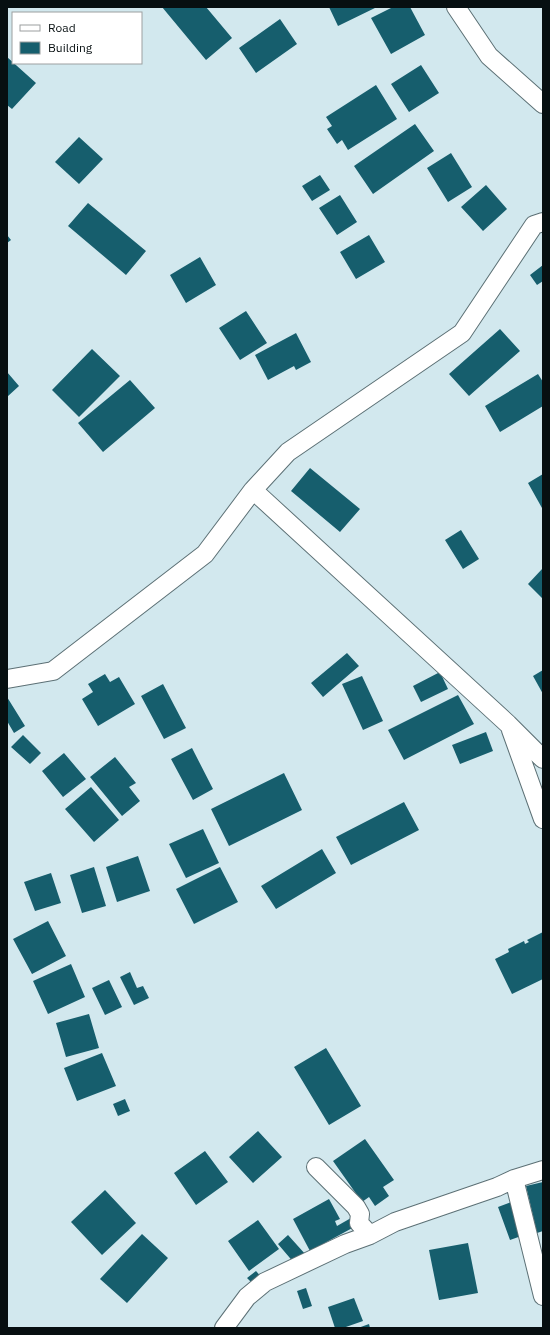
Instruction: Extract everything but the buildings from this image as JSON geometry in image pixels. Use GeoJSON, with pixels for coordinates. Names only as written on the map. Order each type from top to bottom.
{"type":"FeatureCollection","features":[{"type":"Feature","properties":{"kind":"street"},"geometry":{"type":"LineString","coordinates":[[456,7],[489,56],[543,104]]}},
{"type":"Feature","properties":{"kind":"street"},"geometry":{"type":"LineString","coordinates":[[7,679],[53,671],[205,554],[253,490],[288,452],[462,334],[534,225],[543,222]]}},
{"type":"Feature","properties":{"kind":"street"},"geometry":{"type":"LineString","coordinates":[[253,490],[508,724],[543,759]]}},
{"type":"Feature","properties":{"kind":"street"},"geometry":{"type":"LineString","coordinates":[[508,724],[543,819]]}},
{"type":"Feature","properties":{"kind":"street"},"geometry":{"type":"LineString","coordinates":[[316,1167],[356,1207],[360,1214],[360,1223],[370,1235]]}},
{"type":"Feature","properties":{"kind":"street"},"geometry":{"type":"LineString","coordinates":[[224,1328],[247,1297],[265,1282],[344,1244],[370,1235],[395,1222],[498,1186],[514,1178],[543,1170]]}},
{"type":"Feature","properties":{"kind":"street"},"geometry":{"type":"LineString","coordinates":[[514,1178],[543,1296]]}}]}
